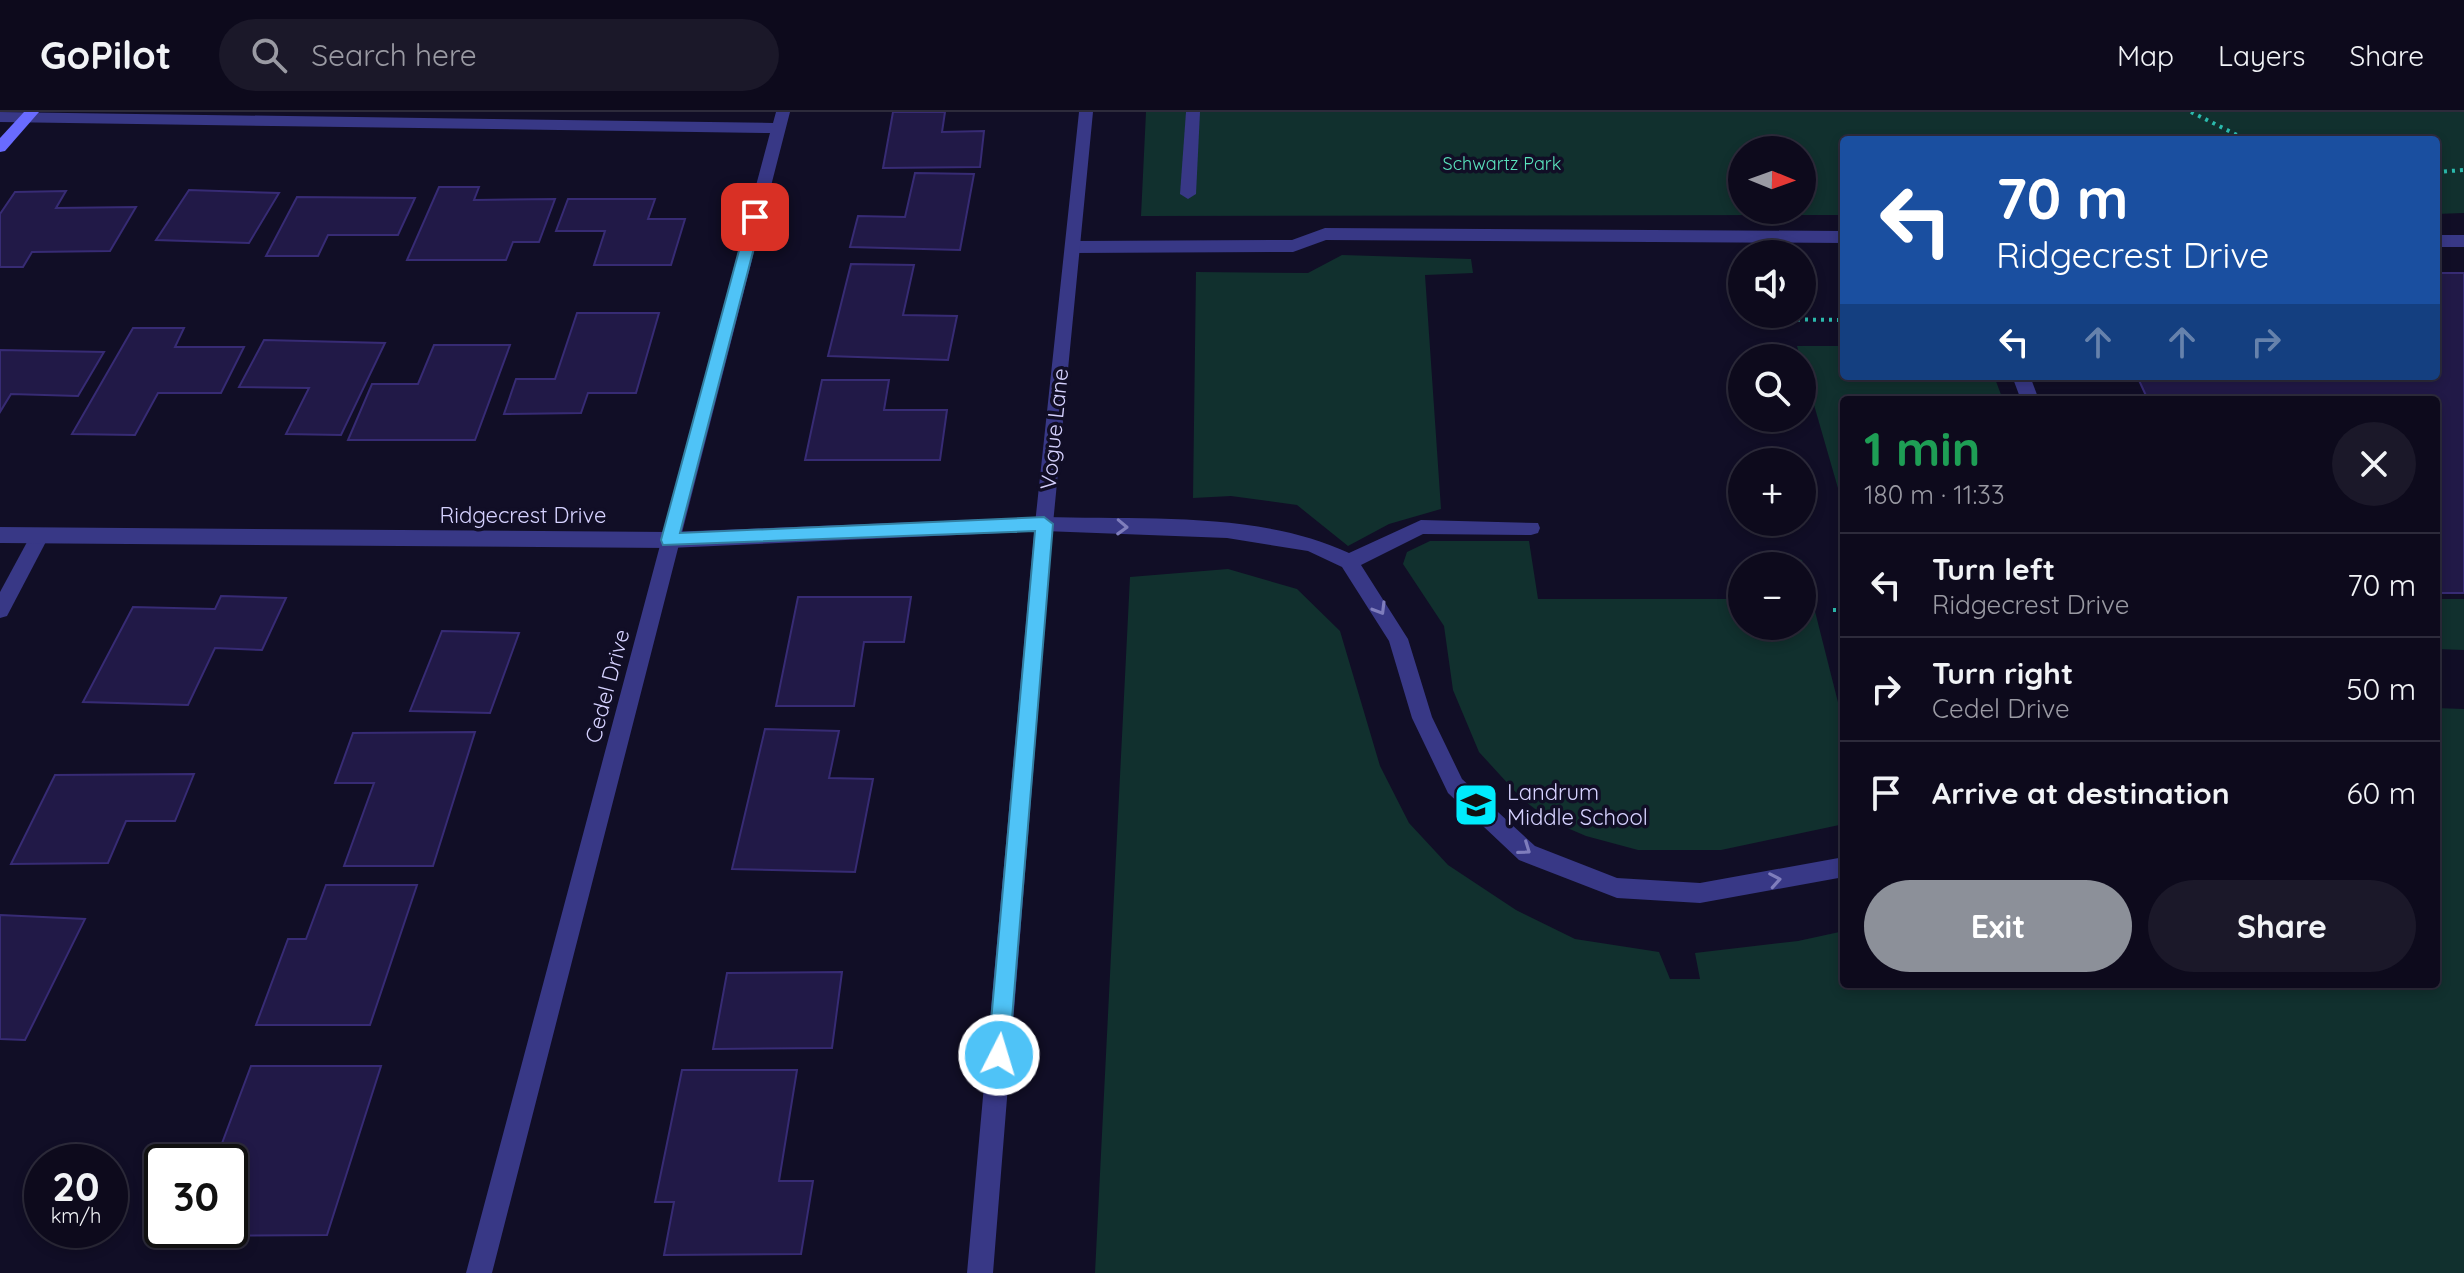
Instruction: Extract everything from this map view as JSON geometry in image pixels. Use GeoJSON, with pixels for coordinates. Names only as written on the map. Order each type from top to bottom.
{"type":"FeatureCollection","features":[{"type":"Feature","properties":{"kind":"main road"},"geometry":{"type":"LineString","coordinates":[[0,147],[29,116]]}},
{"type":"Feature","properties":{"kind":"street","name":"Vogue Lane"},"geometry":{"type":"LineString","coordinates":[[980,1273],[1044,524],[1086,112]]}},
{"type":"Feature","properties":{"kind":"street"},"geometry":{"type":"LineString","coordinates":[[1188,194],[1193,112]]}},
{"type":"Feature","properties":{"kind":"street"},"geometry":{"type":"LineString","coordinates":[[0,117],[780,120]]}},
{"type":"Feature","properties":{"kind":"street","name":"Cedel Drive"},"geometry":{"type":"LineString","coordinates":[[479,1273],[780,120]]}},
{"type":"Feature","properties":{"kind":"street"},"geometry":{"type":"LineString","coordinates":[[1073,247],[1293,246],[1325,234],[1840,237]]}},
{"type":"Feature","properties":{"kind":"street"},"geometry":{"type":"LineString","coordinates":[[2440,241],[2464,241]]}},
{"type":"Feature","properties":{"kind":"street","name":"Ridgecrest Drive"},"geometry":{"type":"LineString","coordinates":[[0,535],[669,540],[1044,524],[1227,531],[1311,544],[1349,562]]}},
{"type":"Feature","properties":{"kind":"street"},"geometry":{"type":"LineString","coordinates":[[1531,528],[1421,527],[1349,562],[1398,639],[1422,718],[1455,786],[1527,853],[1617,888],[1700,893],[1840,868]]}},
{"type":"Feature","properties":{"kind":"street"},"geometry":{"type":"LineString","coordinates":[[0,610],[40,536]]}},
{"type":"Feature","properties":{"kind":"path"},"geometry":{"type":"LineString","coordinates":[[2191,112],[2239,136]]}},
{"type":"Feature","properties":{"kind":"path"},"geometry":{"type":"LineString","coordinates":[[2440,172],[2464,170]]}},
{"type":"Feature","properties":{"kind":"path"},"geometry":{"type":"LineString","coordinates":[[1816,320],[1840,320]]}},
{"type":"Feature","properties":{"kind":"path"},"geometry":{"type":"LineString","coordinates":[[1833,610],[1840,610]]}},
{"type":"Feature","properties":{"kind":"green space","name":"Schwartz Park"},"geometry":{"type":"Polygon","coordinates":[[[1146,112],[2464,112],[2464,213],[2440,214],[2440,136],[1840,136],[1840,215],[1816,215],[1816,136],[1728,136],[1728,215],[1141,216],[1146,112]]]}},
{"type":"Feature","properties":{"kind":"green space"},"geometry":{"type":"Polygon","coordinates":[[[1342,255],[1471,259],[1473,273],[1425,275],[1441,509],[1389,524],[1348,546],[1297,505],[1231,496],[1193,498],[1196,272],[1308,273],[1342,255]]]}},
{"type":"Feature","properties":{"kind":"green space"},"geometry":{"type":"Polygon","coordinates":[[[1816,346],[1840,346],[1840,380],[1996,380],[2002,396],[1840,396],[1840,495],[1816,412],[1816,346]]]}},
{"type":"Feature","properties":{"kind":"green space"},"geometry":{"type":"Polygon","coordinates":[[[1430,541],[1529,541],[1538,599],[1728,599],[1728,640],[1816,640],[1816,615],[1840,710],[1840,825],[1721,850],[1638,850],[1586,836],[1551,821],[1522,799],[1479,752],[1453,690],[1444,626],[1403,564],[1407,552],[1430,541]]]}},
{"type":"Feature","properties":{"kind":"green space"},"geometry":{"type":"Polygon","coordinates":[[[1228,569],[1297,589],[1340,631],[1380,766],[1409,823],[1448,865],[1516,910],[1575,939],[1659,952],[1670,979],[1700,979],[1695,953],[1798,941],[1840,932],[1840,988],[2440,988],[2440,708],[2464,709],[2464,1273],[1095,1273],[1130,577],[1228,569]]]}},
{"type":"Feature","properties":{"kind":"green space"},"geometry":{"type":"Polygon","coordinates":[[[2440,599],[2464,599],[2464,650],[2440,649],[2440,599]]]}},
{"type":"Feature","properties":{"kind":"building"},"geometry":{"type":"Polygon","coordinates":[[[893,112],[945,112],[942,132],[984,131],[980,167],[883,168],[893,112]]]}},
{"type":"Feature","properties":{"kind":"building"},"geometry":{"type":"Polygon","coordinates":[[[915,173],[974,174],[960,250],[850,247],[858,216],[905,217],[915,173]]]}},
{"type":"Feature","properties":{"kind":"building"},"geometry":{"type":"Polygon","coordinates":[[[439,187],[479,187],[474,200],[555,199],[539,242],[513,242],[506,260],[407,260],[439,187]]]}},
{"type":"Feature","properties":{"kind":"building"},"geometry":{"type":"Polygon","coordinates":[[[189,190],[279,193],[249,243],[156,240],[189,190]]]}},
{"type":"Feature","properties":{"kind":"building"},"geometry":{"type":"Polygon","coordinates":[[[66,191],[56,208],[136,207],[110,251],[32,252],[23,267],[0,267],[0,214],[15,192],[66,191]]]}},
{"type":"Feature","properties":{"kind":"building"},"geometry":{"type":"Polygon","coordinates":[[[297,197],[415,198],[398,235],[328,235],[318,256],[266,256],[297,197]]]}},
{"type":"Feature","properties":{"kind":"building"},"geometry":{"type":"Polygon","coordinates":[[[568,199],[655,199],[648,219],[685,219],[671,265],[594,265],[605,231],[556,231],[568,199]]]}},
{"type":"Feature","properties":{"kind":"building"},"geometry":{"type":"Polygon","coordinates":[[[851,264],[914,265],[903,315],[957,316],[948,360],[828,356],[851,264]]]}},
{"type":"Feature","properties":{"kind":"building"},"geometry":{"type":"Polygon","coordinates":[[[2440,273],[2464,273],[2464,593],[2440,593],[2440,396],[2146,396],[2139,380],[2440,380],[2440,273]]]}},
{"type":"Feature","properties":{"kind":"building"},"geometry":{"type":"Polygon","coordinates":[[[577,313],[659,313],[636,393],[588,393],[581,413],[504,414],[516,379],[555,379],[577,313]]]}},
{"type":"Feature","properties":{"kind":"building"},"geometry":{"type":"Polygon","coordinates":[[[133,328],[184,328],[175,347],[244,347],[221,393],[158,393],[135,435],[72,434],[133,328]]]}},
{"type":"Feature","properties":{"kind":"building"},"geometry":{"type":"Polygon","coordinates":[[[264,340],[385,343],[341,435],[286,434],[309,388],[239,387],[264,340]]]}},
{"type":"Feature","properties":{"kind":"building"},"geometry":{"type":"Polygon","coordinates":[[[434,345],[510,345],[475,440],[348,440],[372,384],[418,384],[434,345]]]}},
{"type":"Feature","properties":{"kind":"building"},"geometry":{"type":"Polygon","coordinates":[[[0,350],[104,352],[78,396],[11,394],[0,412],[0,350]]]}},
{"type":"Feature","properties":{"kind":"building"},"geometry":{"type":"Polygon","coordinates":[[[822,380],[889,380],[884,410],[947,410],[940,460],[805,460],[822,380]]]}},
{"type":"Feature","properties":{"kind":"building"},"geometry":{"type":"Polygon","coordinates":[[[221,596],[286,598],[262,650],[215,648],[188,705],[83,702],[133,607],[215,609],[221,596]]]}},
{"type":"Feature","properties":{"kind":"building"},"geometry":{"type":"Polygon","coordinates":[[[798,597],[911,597],[904,642],[864,642],[854,706],[776,706],[798,597]]]}},
{"type":"Feature","properties":{"kind":"building"},"geometry":{"type":"Polygon","coordinates":[[[442,631],[519,633],[490,713],[410,711],[442,631]]]}},
{"type":"Feature","properties":{"kind":"building"},"geometry":{"type":"Polygon","coordinates":[[[765,729],[839,731],[829,778],[873,779],[855,872],[732,869],[765,729]]]}},
{"type":"Feature","properties":{"kind":"building"},"geometry":{"type":"Polygon","coordinates":[[[475,732],[433,866],[344,866],[374,783],[335,783],[353,733],[475,732]]]}},
{"type":"Feature","properties":{"kind":"building"},"geometry":{"type":"Polygon","coordinates":[[[194,774],[175,821],[126,821],[108,863],[11,864],[55,775],[194,774]]]}},
{"type":"Feature","properties":{"kind":"building"},"geometry":{"type":"Polygon","coordinates":[[[326,885],[417,885],[370,1025],[256,1025],[288,939],[306,939],[326,885]]]}},
{"type":"Feature","properties":{"kind":"building"},"geometry":{"type":"Polygon","coordinates":[[[0,915],[85,919],[25,1040],[0,1039],[0,915]]]}},
{"type":"Feature","properties":{"kind":"building"},"geometry":{"type":"Polygon","coordinates":[[[842,972],[832,1048],[713,1049],[727,973],[842,972]]]}},
{"type":"Feature","properties":{"kind":"building"},"geometry":{"type":"Polygon","coordinates":[[[251,1066],[381,1066],[327,1235],[248,1235],[248,1144],[222,1144],[251,1066]]]}},
{"type":"Feature","properties":{"kind":"building"},"geometry":{"type":"Polygon","coordinates":[[[682,1070],[797,1070],[779,1181],[813,1181],[801,1254],[664,1255],[674,1202],[655,1202],[682,1070]]]}},
{"type":"Feature","properties":{"kind":"place","name":"Landrum Middle School"},"geometry":{"type":"Point","coordinates":[1476,805]}},
{"type":"Feature","properties":{"kind":"route"},"geometry":{"type":"LineString","coordinates":[[755,217],[669,540],[1044,524],[999,1055]]}}]}
